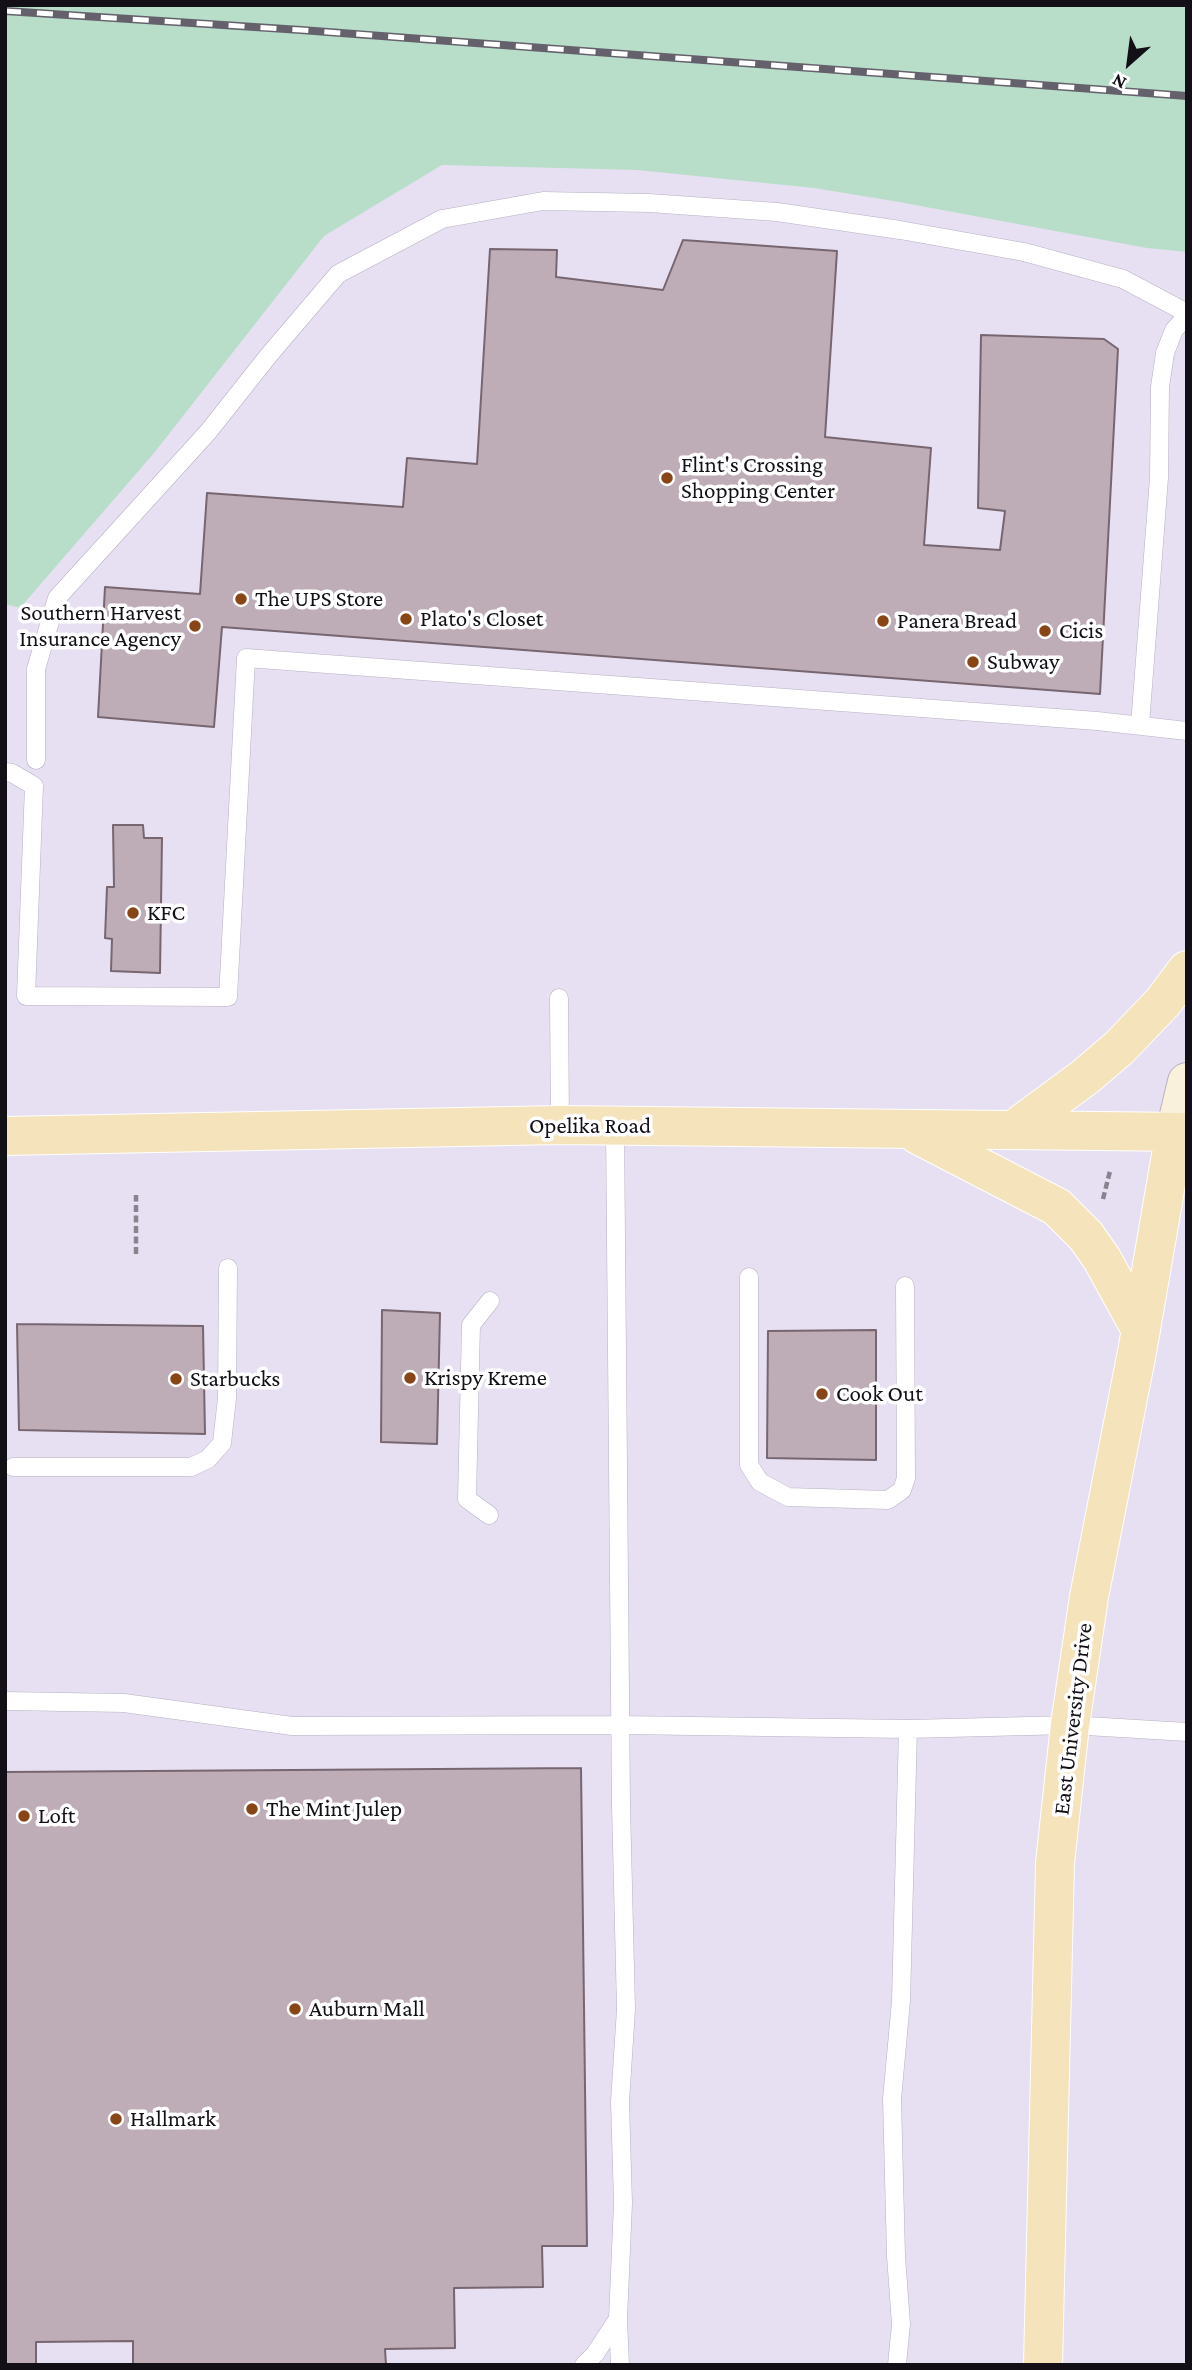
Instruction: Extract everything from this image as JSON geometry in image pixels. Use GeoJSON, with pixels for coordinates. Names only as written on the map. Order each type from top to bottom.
{"type":"FeatureCollection","features":[{"type":"Feature","properties":{"kind":"main road"},"geometry":{"type":"LineString","coordinates":[[1013,1130],[1085,1077],[1119,1048],[1163,1002],[1187,970]]}},
{"type":"Feature","properties":{"kind":"main road","name":"East University Drive"},"geometry":{"type":"LineString","coordinates":[[1043,2365],[1055,1863],[1070,1725],[1089,1597],[1181,1132],[1187,1082]]}},
{"type":"Feature","properties":{"kind":"main road","name":"Opelika Road"},"geometry":{"type":"LineString","coordinates":[[5,1136],[560,1125],[1181,1132]]}},
{"type":"Feature","properties":{"kind":"main road"},"geometry":{"type":"LineString","coordinates":[[907,1129],[1057,1207],[1086,1236],[1102,1259],[1141,1330]]}},
{"type":"Feature","properties":{"kind":"lane"},"geometry":{"type":"LineString","coordinates":[[36,761],[36,669],[57,598],[208,432],[338,274],[442,219],[543,201],[649,202],[777,212],[901,230],[1024,252],[1123,279],[1187,315],[1174,330],[1165,353],[1160,387],[1158,478],[1140,725]]}},
{"type":"Feature","properties":{"kind":"lane"},"geometry":{"type":"LineString","coordinates":[[5,772],[12,773],[34,786],[26,996],[228,997],[246,658],[1140,725],[1187,731]]}},
{"type":"Feature","properties":{"kind":"lane"},"geometry":{"type":"LineString","coordinates":[[559,998],[560,1125]]}},
{"type":"Feature","properties":{"kind":"lane"},"geometry":{"type":"LineString","coordinates":[[615,1126],[626,2009],[620,2102],[623,2203],[618,2319],[620,2365]]}},
{"type":"Feature","properties":{"kind":"lane"},"geometry":{"type":"LineString","coordinates":[[13,1467],[191,1467],[208,1459],[222,1443],[227,1398],[228,1268]]}},
{"type":"Feature","properties":{"kind":"lane"},"geometry":{"type":"LineString","coordinates":[[748,1277],[749,1465],[760,1482],[788,1497],[888,1500],[902,1490],[906,1478],[905,1286]]}},
{"type":"Feature","properties":{"kind":"lane"},"geometry":{"type":"LineString","coordinates":[[489,1515],[467,1499],[471,1325],[490,1301]]}},
{"type":"Feature","properties":{"kind":"lane"},"geometry":{"type":"LineString","coordinates":[[5,1701],[124,1703],[292,1726],[621,1725],[908,1729],[1070,1725],[1187,1732]]}},
{"type":"Feature","properties":{"kind":"lane"},"geometry":{"type":"LineString","coordinates":[[897,2365],[901,2324],[896,2256],[892,2099],[901,2001],[908,1729]]}},
{"type":"Feature","properties":{"kind":"lane"},"geometry":{"type":"LineString","coordinates":[[584,2365],[595,2354],[618,2319]]}},
{"type":"Feature","properties":{"kind":"path"},"geometry":{"type":"LineString","coordinates":[[136,1195],[136,1254]]}},
{"type":"Feature","properties":{"kind":"green space"},"geometry":{"type":"Polygon","coordinates":[[[5,5],[1187,5],[1187,252],[1147,248],[814,188],[637,170],[442,165],[324,236],[154,453],[20,608],[5,604],[5,5]]]}},
{"type":"Feature","properties":{"kind":"building","name":"Flint's Crossing Shopping Center"},"geometry":{"type":"Polygon","coordinates":[[[683,240],[837,251],[825,437],[931,448],[924,545],[1000,550],[1005,511],[978,508],[981,335],[1104,339],[1118,349],[1100,694],[222,627],[214,727],[98,717],[105,587],[200,594],[207,493],[403,507],[407,458],[477,464],[490,249],[557,250],[556,277],[663,290],[683,240]]]}},
{"type":"Feature","properties":{"kind":"building","name":"KFC"},"geometry":{"type":"Polygon","coordinates":[[[113,825],[143,825],[144,838],[162,838],[160,973],[111,971],[112,939],[105,938],[107,887],[114,887],[113,825]]]}},
{"type":"Feature","properties":{"kind":"building","name":"Krispy Kreme"},"geometry":{"type":"Polygon","coordinates":[[[382,1310],[440,1313],[437,1444],[381,1442],[382,1310]]]}},
{"type":"Feature","properties":{"kind":"building"},"geometry":{"type":"Polygon","coordinates":[[[17,1324],[203,1326],[205,1434],[19,1430],[17,1324]]]}},
{"type":"Feature","properties":{"kind":"building","name":"Cook Out"},"geometry":{"type":"Polygon","coordinates":[[[876,1330],[876,1460],[767,1458],[768,1331],[876,1330]]]}},
{"type":"Feature","properties":{"kind":"building","name":"Auburn Mall"},"geometry":{"type":"Polygon","coordinates":[[[581,1768],[587,2246],[542,2246],[543,2287],[454,2288],[455,2348],[385,2349],[386,2365],[133,2365],[133,2341],[36,2342],[36,2365],[5,2365],[5,1772],[581,1768]]]}},
{"type":"Feature","properties":{"kind":"railway"},"geometry":{"type":"LineString","coordinates":[[5,11],[301,30],[1187,96]]}},
{"type":"Feature","properties":{"kind":"place","name":"Flint's Crossing Shopping Center"},"geometry":{"type":"Point","coordinates":[667,478]}},
{"type":"Feature","properties":{"kind":"place","name":"The UPS Store"},"geometry":{"type":"Point","coordinates":[241,599]}},
{"type":"Feature","properties":{"kind":"place","name":"Plato's Closet"},"geometry":{"type":"Point","coordinates":[406,619]}},
{"type":"Feature","properties":{"kind":"place","name":"Panera Bread"},"geometry":{"type":"Point","coordinates":[883,621]}},
{"type":"Feature","properties":{"kind":"place","name":"Southern Harvest Insurance Agency"},"geometry":{"type":"Point","coordinates":[195,626]}},
{"type":"Feature","properties":{"kind":"place","name":"Cicis"},"geometry":{"type":"Point","coordinates":[1045,631]}},
{"type":"Feature","properties":{"kind":"place","name":"Subway"},"geometry":{"type":"Point","coordinates":[973,662]}},
{"type":"Feature","properties":{"kind":"place","name":"KFC"},"geometry":{"type":"Point","coordinates":[133,913]}},
{"type":"Feature","properties":{"kind":"place","name":"Krispy Kreme"},"geometry":{"type":"Point","coordinates":[410,1378]}},
{"type":"Feature","properties":{"kind":"place","name":"Starbucks"},"geometry":{"type":"Point","coordinates":[176,1379]}},
{"type":"Feature","properties":{"kind":"place","name":"Cook Out"},"geometry":{"type":"Point","coordinates":[822,1394]}},
{"type":"Feature","properties":{"kind":"place","name":"The Mint Julep"},"geometry":{"type":"Point","coordinates":[252,1809]}},
{"type":"Feature","properties":{"kind":"place","name":"Loft"},"geometry":{"type":"Point","coordinates":[24,1816]}},
{"type":"Feature","properties":{"kind":"place","name":"Auburn Mall"},"geometry":{"type":"Point","coordinates":[295,2009]}},
{"type":"Feature","properties":{"kind":"place","name":"Hallmark"},"geometry":{"type":"Point","coordinates":[116,2119]}}]}
